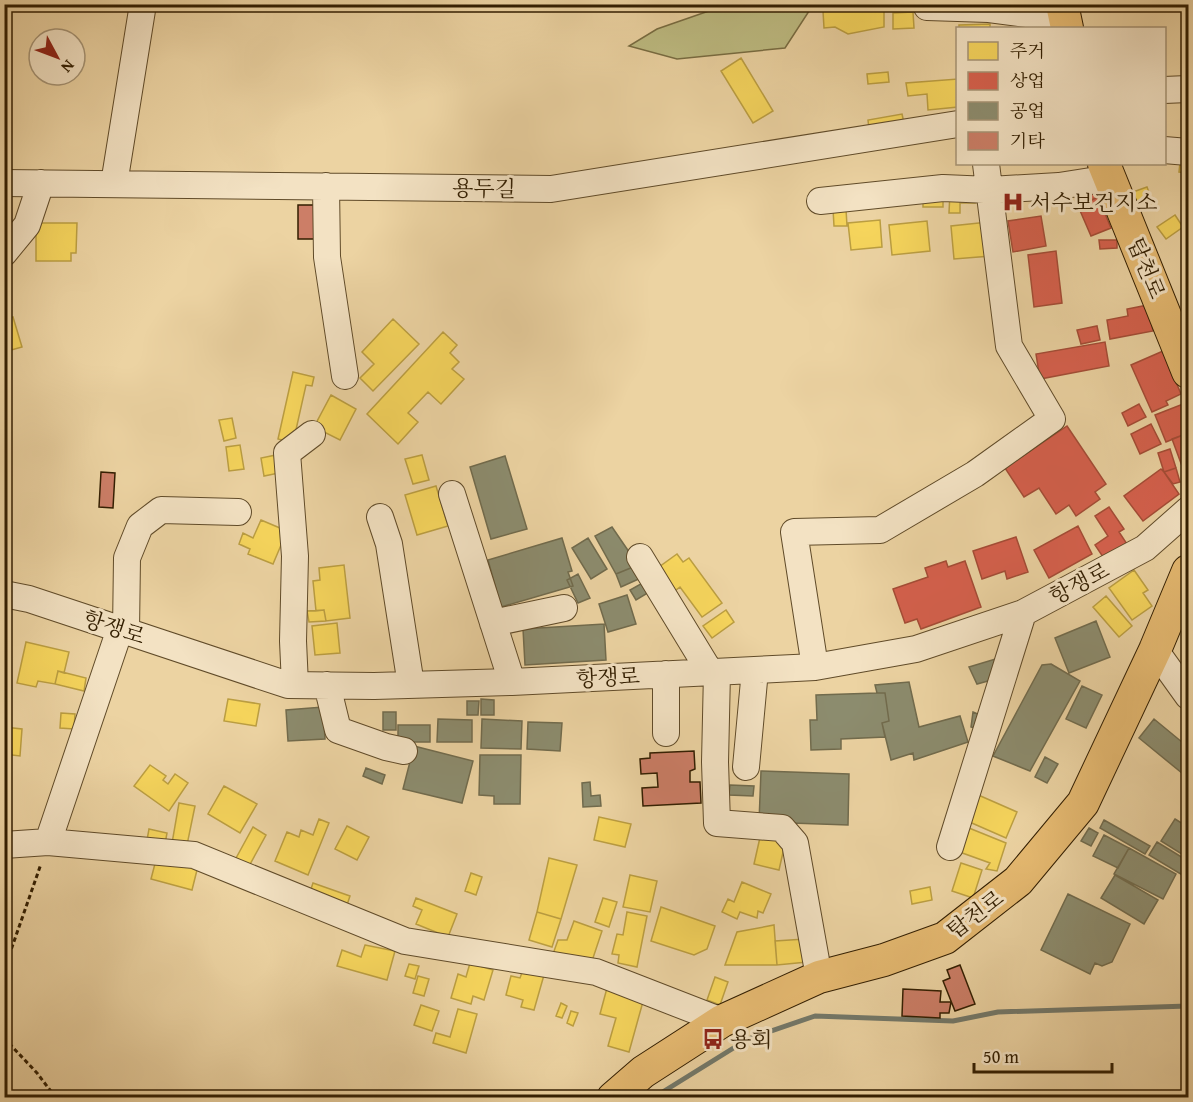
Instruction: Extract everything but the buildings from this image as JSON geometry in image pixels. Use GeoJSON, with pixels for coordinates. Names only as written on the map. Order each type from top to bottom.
{"type":"FeatureCollection","features":[{"type":"Feature","properties":{"kind":"main road","name":"탑천로"},"geometry":{"type":"LineString","coordinates":[[1107,171],[1180,328],[1188,372]]}},
{"type":"Feature","properties":{"kind":"main road","name":"탑천로"},"geometry":{"type":"LineString","coordinates":[[613,1098],[643,1072],[722,1021],[819,977],[884,960],[945,938],[1018,881],[1083,803],[1155,650],[1188,571]]}},
{"type":"Feature","properties":{"kind":"street"},"geometry":{"type":"LineString","coordinates":[[114,184],[143,4]]}},
{"type":"Feature","properties":{"kind":"street"},"geometry":{"type":"LineString","coordinates":[[927,7],[989,9],[1065,17]]}},
{"type":"Feature","properties":{"kind":"street"},"geometry":{"type":"LineString","coordinates":[[1166,90],[1188,89]]}},
{"type":"Feature","properties":{"kind":"street","name":"용두길"},"geometry":{"type":"LineString","coordinates":[[4,183],[552,189],[956,124]]}},
{"type":"Feature","properties":{"kind":"street"},"geometry":{"type":"LineString","coordinates":[[1166,150],[1188,152]]}},
{"type":"Feature","properties":{"kind":"street"},"geometry":{"type":"LineString","coordinates":[[815,667],[794,532],[880,530],[975,474],[1052,419],[1009,346],[987,165]]}},
{"type":"Feature","properties":{"kind":"street"},"geometry":{"type":"LineString","coordinates":[[820,201],[943,188],[990,190],[1059,186],[1107,171]]}},
{"type":"Feature","properties":{"kind":"street"},"geometry":{"type":"LineString","coordinates":[[4,253],[27,225],[40,183]]}},
{"type":"Feature","properties":{"kind":"street"},"geometry":{"type":"LineString","coordinates":[[326,186],[327,257],[345,376]]}},
{"type":"Feature","properties":{"kind":"street"},"geometry":{"type":"LineString","coordinates":[[295,685],[293,641],[295,556],[287,453],[312,434]]}},
{"type":"Feature","properties":{"kind":"street"},"geometry":{"type":"LineString","coordinates":[[452,494],[512,682]]}},
{"type":"Feature","properties":{"kind":"street"},"geometry":{"type":"LineString","coordinates":[[48,842],[123,630],[127,558],[140,526],[161,510],[238,512]]}},
{"type":"Feature","properties":{"kind":"street","name":"항쟁로"},"geometry":{"type":"LineString","coordinates":[[4,594],[28,599],[288,685],[512,682],[815,667],[916,649],[1023,613],[1145,548],[1188,510]]}},
{"type":"Feature","properties":{"kind":"street"},"geometry":{"type":"LineString","coordinates":[[380,518],[389,544],[411,685]]}},
{"type":"Feature","properties":{"kind":"street"},"geometry":{"type":"LineString","coordinates":[[640,557],[714,672],[717,823],[782,828],[795,843],[819,977]]}},
{"type":"Feature","properties":{"kind":"street"},"geometry":{"type":"LineString","coordinates":[[493,623],[564,608]]}},
{"type":"Feature","properties":{"kind":"street"},"geometry":{"type":"LineString","coordinates":[[950,847],[1023,613]]}},
{"type":"Feature","properties":{"kind":"street"},"geometry":{"type":"LineString","coordinates":[[1155,650],[1188,696]]}},
{"type":"Feature","properties":{"kind":"street"},"geometry":{"type":"LineString","coordinates":[[746,767],[755,670]]}},
{"type":"Feature","properties":{"kind":"street"},"geometry":{"type":"LineString","coordinates":[[666,674],[666,733]]}},
{"type":"Feature","properties":{"kind":"street"},"geometry":{"type":"LineString","coordinates":[[327,686],[338,730],[404,751]]}},
{"type":"Feature","properties":{"kind":"street"},"geometry":{"type":"LineString","coordinates":[[4,846],[48,842],[194,855],[405,941],[596,972],[722,1021]]}},
{"type":"Feature","properties":{"kind":"path"},"geometry":{"type":"LineString","coordinates":[[4,970],[48,842]]}},
{"type":"Feature","properties":{"kind":"path"},"geometry":{"type":"LineString","coordinates":[[4,1038],[37,1073],[56,1098]]}},
{"type":"Feature","properties":{"kind":"shaded area"},"geometry":{"type":"Polygon","coordinates":[[[726,5],[813,5],[785,48],[677,59],[629,46],[657,29],[726,5]]]}},
{"type":"Feature","properties":{"kind":"waterway"},"geometry":{"type":"LineString","coordinates":[[653,1098],[748,1039],[815,1016],[953,1021],[998,1012],[1188,1006]]}},
{"type":"Feature","properties":{"kind":"place","name":"서수보건지소"},"geometry":{"type":"Point","coordinates":[1013,202]}},
{"type":"Feature","properties":{"kind":"place","name":"용회"},"geometry":{"type":"Point","coordinates":[713,1039]}}]}
